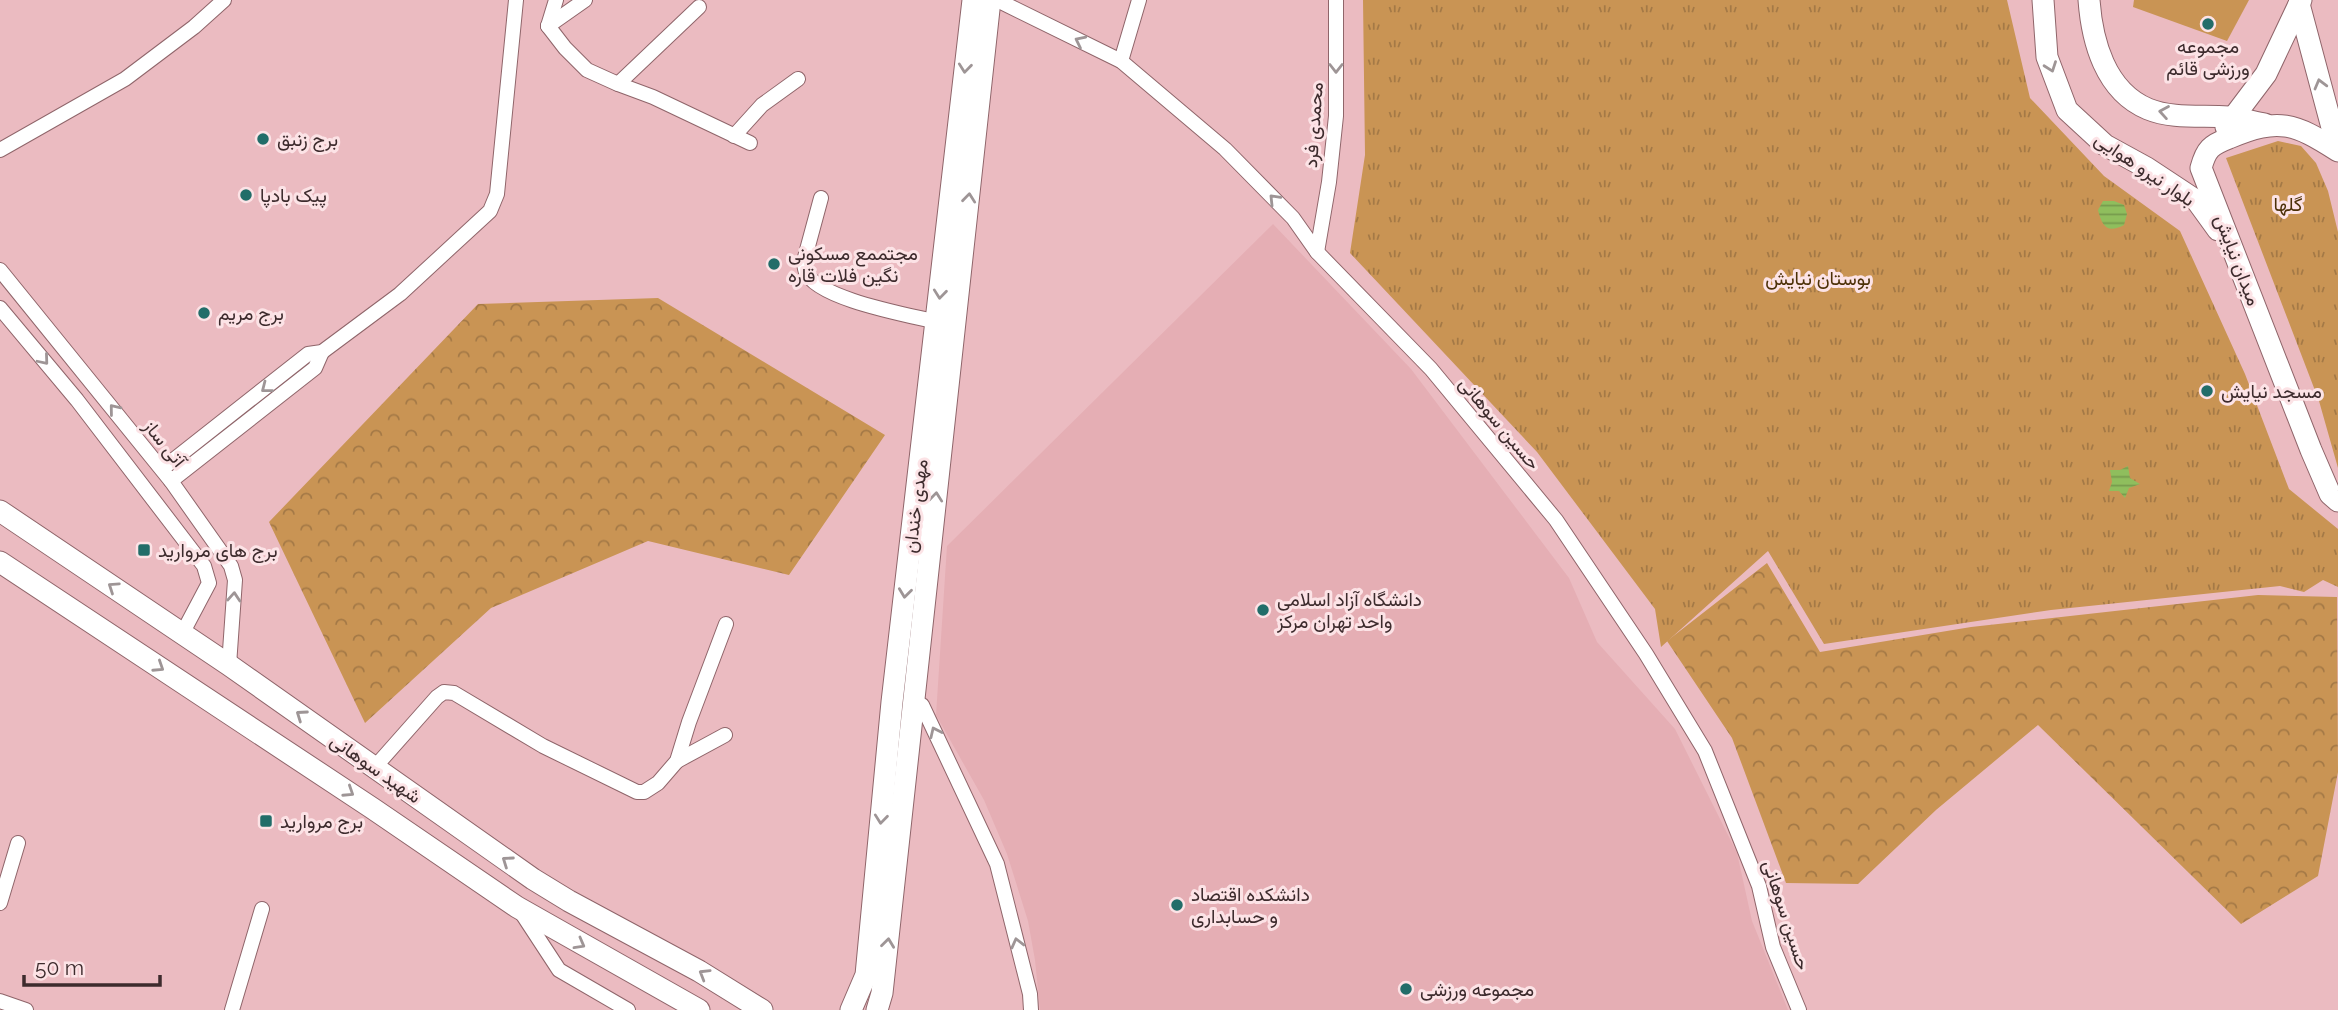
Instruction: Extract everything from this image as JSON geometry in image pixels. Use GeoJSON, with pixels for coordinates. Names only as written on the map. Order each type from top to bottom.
{"type":"FeatureCollection","features":[{"type":"Feature","properties":{"kind":"main road","name":"مهدی خندان"},"geometry":{"type":"LineString","coordinates":[[851,1010],[866,975],[892,702],[973,0]]}},
{"type":"Feature","properties":{"kind":"main road","name":"مهدی خندان"},"geometry":{"type":"LineString","coordinates":[[877,1010],[883,985],[916,699],[990,0]]}},
{"type":"Feature","properties":{"kind":"main road","name":"بلوار نیرو هوایی"},"geometry":{"type":"LineString","coordinates":[[2043,0],[2047,57],[2067,110],[2105,145],[2147,168],[2197,201],[2236,255]]}},
{"type":"Feature","properties":{"kind":"main road"},"geometry":{"type":"LineString","coordinates":[[2089,0],[2096,44],[2104,65],[2126,95],[2148,110],[2178,115],[2232,117],[2285,125],[2311,134],[2338,151]]}},
{"type":"Feature","properties":{"kind":"main road"},"geometry":{"type":"LineString","coordinates":[[2216,143],[2232,117],[2266,74],[2300,2]]}},
{"type":"Feature","properties":{"kind":"main road"},"geometry":{"type":"LineString","coordinates":[[2300,2],[2338,151]]}},
{"type":"Feature","properties":{"kind":"main road"},"geometry":{"type":"LineString","coordinates":[[2216,143],[2265,124]]}},
{"type":"Feature","properties":{"kind":"main road","name":"میدان نیایش"},"geometry":{"type":"LineString","coordinates":[[2216,143],[2205,153],[2201,168],[2311,450],[2330,494],[2338,501]]}},
{"type":"Feature","properties":{"kind":"main road","name":"شهید سوهانی"},"geometry":{"type":"LineString","coordinates":[[0,511],[229,665],[533,879],[699,971],[762,1010]]}},
{"type":"Feature","properties":{"kind":"main road","name":"شهید سوهانی"},"geometry":{"type":"LineString","coordinates":[[0,562],[517,906],[699,1010]]}},
{"type":"Feature","properties":{"kind":"main road"},"geometry":{"type":"LineString","coordinates":[[517,906],[533,879]]}},
{"type":"Feature","properties":{"kind":"street"},"geometry":{"type":"LineString","coordinates":[[0,150],[125,79],[194,27],[224,0]]}},
{"type":"Feature","properties":{"kind":"street"},"geometry":{"type":"LineString","coordinates":[[167,475],[315,368],[322,352],[400,294],[490,211],[497,194],[516,0]]}},
{"type":"Feature","properties":{"kind":"street"},"geometry":{"type":"LineString","coordinates":[[548,26],[556,0]]}},
{"type":"Feature","properties":{"kind":"street"},"geometry":{"type":"LineString","coordinates":[[548,26],[585,0]]}},
{"type":"Feature","properties":{"kind":"street","name":"حسین سوهانی"},"geometry":{"type":"LineString","coordinates":[[997,0],[1121,61],[1225,149],[1293,218],[1317,252],[1430,369],[1556,520],[1646,654],[1704,751],[1759,886],[1773,947],[1799,1010]]}},
{"type":"Feature","properties":{"kind":"street"},"geometry":{"type":"LineString","coordinates":[[1121,61],[1139,0]]}},
{"type":"Feature","properties":{"kind":"street","name":"محمدی فرد"},"geometry":{"type":"LineString","coordinates":[[1317,252],[1329,183],[1336,116],[1336,0]]}},
{"type":"Feature","properties":{"kind":"street"},"geometry":{"type":"LineString","coordinates":[[618,84],[699,8]]}},
{"type":"Feature","properties":{"kind":"street"},"geometry":{"type":"LineString","coordinates":[[548,26],[587,70],[653,96],[750,143]]}},
{"type":"Feature","properties":{"kind":"street"},"geometry":{"type":"LineString","coordinates":[[734,136],[762,105],[798,79]]}},
{"type":"Feature","properties":{"kind":"street"},"geometry":{"type":"LineString","coordinates":[[821,198],[804,261],[805,272],[810,279],[839,298],[937,322]]}},
{"type":"Feature","properties":{"kind":"street","name":"آتی ساز"},"geometry":{"type":"LineString","coordinates":[[0,270],[167,475],[231,566],[235,580],[229,665]]}},
{"type":"Feature","properties":{"kind":"street"},"geometry":{"type":"LineString","coordinates":[[0,308],[77,400],[204,566],[209,583],[182,634]]}},
{"type":"Feature","properties":{"kind":"street"},"geometry":{"type":"LineString","coordinates":[[77,400],[95,386]]}},
{"type":"Feature","properties":{"kind":"street"},"geometry":{"type":"LineString","coordinates":[[677,761],[726,624]]}},
{"type":"Feature","properties":{"kind":"street"},"geometry":{"type":"LineString","coordinates":[[375,767],[437,696],[444,692],[454,693],[543,746],[637,792],[644,792],[658,783],[677,761],[725,735]]}},
{"type":"Feature","properties":{"kind":"street"},"geometry":{"type":"LineString","coordinates":[[922,705],[996,864],[1030,994],[1031,1010]]}},
{"type":"Feature","properties":{"kind":"street"},"geometry":{"type":"LineString","coordinates":[[0,904],[18,843]]}},
{"type":"Feature","properties":{"kind":"street"},"geometry":{"type":"LineString","coordinates":[[517,906],[559,970],[628,1010]]}},
{"type":"Feature","properties":{"kind":"street"},"geometry":{"type":"LineString","coordinates":[[232,1010],[262,909]]}},
{"type":"Feature","properties":{"kind":"street"},"geometry":{"type":"LineString","coordinates":[[0,1002],[26,1010]]}},
{"type":"Feature","properties":{"kind":"shaded area"},"geometry":{"type":"Polygon","coordinates":[[[2103,201],[2124,205],[2127,214],[2124,225],[2113,229],[2106,227],[2098,210],[2103,201]]]}},
{"type":"Feature","properties":{"kind":"shaded area","name":"دانشگاه آزاد اسلامی واحد تهران مرکز"},"geometry":{"type":"Polygon","coordinates":[[[1273,224],[1411,369],[1569,578],[1597,642],[1675,729],[1737,853],[1752,921],[1788,1010],[1040,1010],[1028,921],[1007,854],[984,800],[936,715],[947,546],[1273,224]]]}},
{"type":"Feature","properties":{"kind":"shaded area"},"geometry":{"type":"Polygon","coordinates":[[[2128,466],[2130,478],[2140,484],[2129,488],[2125,498],[2119,491],[2109,491],[2112,482],[2110,470],[2120,470],[2128,466]]]}},
{"type":"Feature","properties":{"kind":"green space","name":"بوستان نیایش"},"geometry":{"type":"Polygon","coordinates":[[[1363,0],[2007,0],[2030,98],[2104,176],[2180,231],[2245,374],[2289,489],[2338,529],[2338,587],[2323,580],[2304,592],[2280,586],[2051,610],[1824,644],[1768,551],[1661,647],[1655,609],[1537,452],[1350,253],[1365,155],[1363,0]]]}},
{"type":"Feature","properties":{"kind":"green space","name":"مجموعه ورزشی قائم"},"geometry":{"type":"Polygon","coordinates":[[[2134,0],[2249,0],[2227,41],[2133,7],[2134,0]]]}},
{"type":"Feature","properties":{"kind":"green space","name":"گلها"},"geometry":{"type":"Polygon","coordinates":[[[2278,141],[2301,146],[2316,163],[2328,191],[2338,232],[2338,468],[2319,401],[2226,158],[2278,141]]]}},
{"type":"Feature","properties":{"kind":"green space"},"geometry":{"type":"Polygon","coordinates":[[[658,298],[885,435],[789,575],[648,541],[491,608],[365,723],[269,522],[478,304],[658,298]]]}},
{"type":"Feature","properties":{"kind":"green space"},"geometry":{"type":"Polygon","coordinates":[[[1767,563],[1820,652],[1971,627],[2258,595],[2337,597],[2338,772],[2318,876],[2241,924],[2038,725],[1936,810],[1858,884],[1786,883],[1732,738],[1667,641],[1767,563]]]}},
{"type":"Feature","properties":{"kind":"place","name":"مجموعه ورزشی قائم"},"geometry":{"type":"Point","coordinates":[2208,24]}},
{"type":"Feature","properties":{"kind":"place","name":"برج زنبق"},"geometry":{"type":"Point","coordinates":[263,139]}},
{"type":"Feature","properties":{"kind":"place","name":"پیک بادپا"},"geometry":{"type":"Point","coordinates":[246,195]}},
{"type":"Feature","properties":{"kind":"place","name":"مجتممع مسکونی نگین فلات قاره"},"geometry":{"type":"Point","coordinates":[774,264]}},
{"type":"Feature","properties":{"kind":"place","name":"برج مریم"},"geometry":{"type":"Point","coordinates":[204,313]}},
{"type":"Feature","properties":{"kind":"place","name":"مسجد نیایش"},"geometry":{"type":"Point","coordinates":[2207,391]}},
{"type":"Feature","properties":{"kind":"place","name":"برج های مروارید"},"geometry":{"type":"Point","coordinates":[144,550]}},
{"type":"Feature","properties":{"kind":"place","name":"دانشگاه آزاد اسلامی واحد تهران مرکز"},"geometry":{"type":"Point","coordinates":[1263,610]}},
{"type":"Feature","properties":{"kind":"place","name":"برج مروارید"},"geometry":{"type":"Point","coordinates":[266,821]}},
{"type":"Feature","properties":{"kind":"place","name":"دانشکده اقتصاد و حسابداری"},"geometry":{"type":"Point","coordinates":[1177,905]}},
{"type":"Feature","properties":{"kind":"place","name":"مجموعه ورزشی"},"geometry":{"type":"Point","coordinates":[1406,989]}}]}
